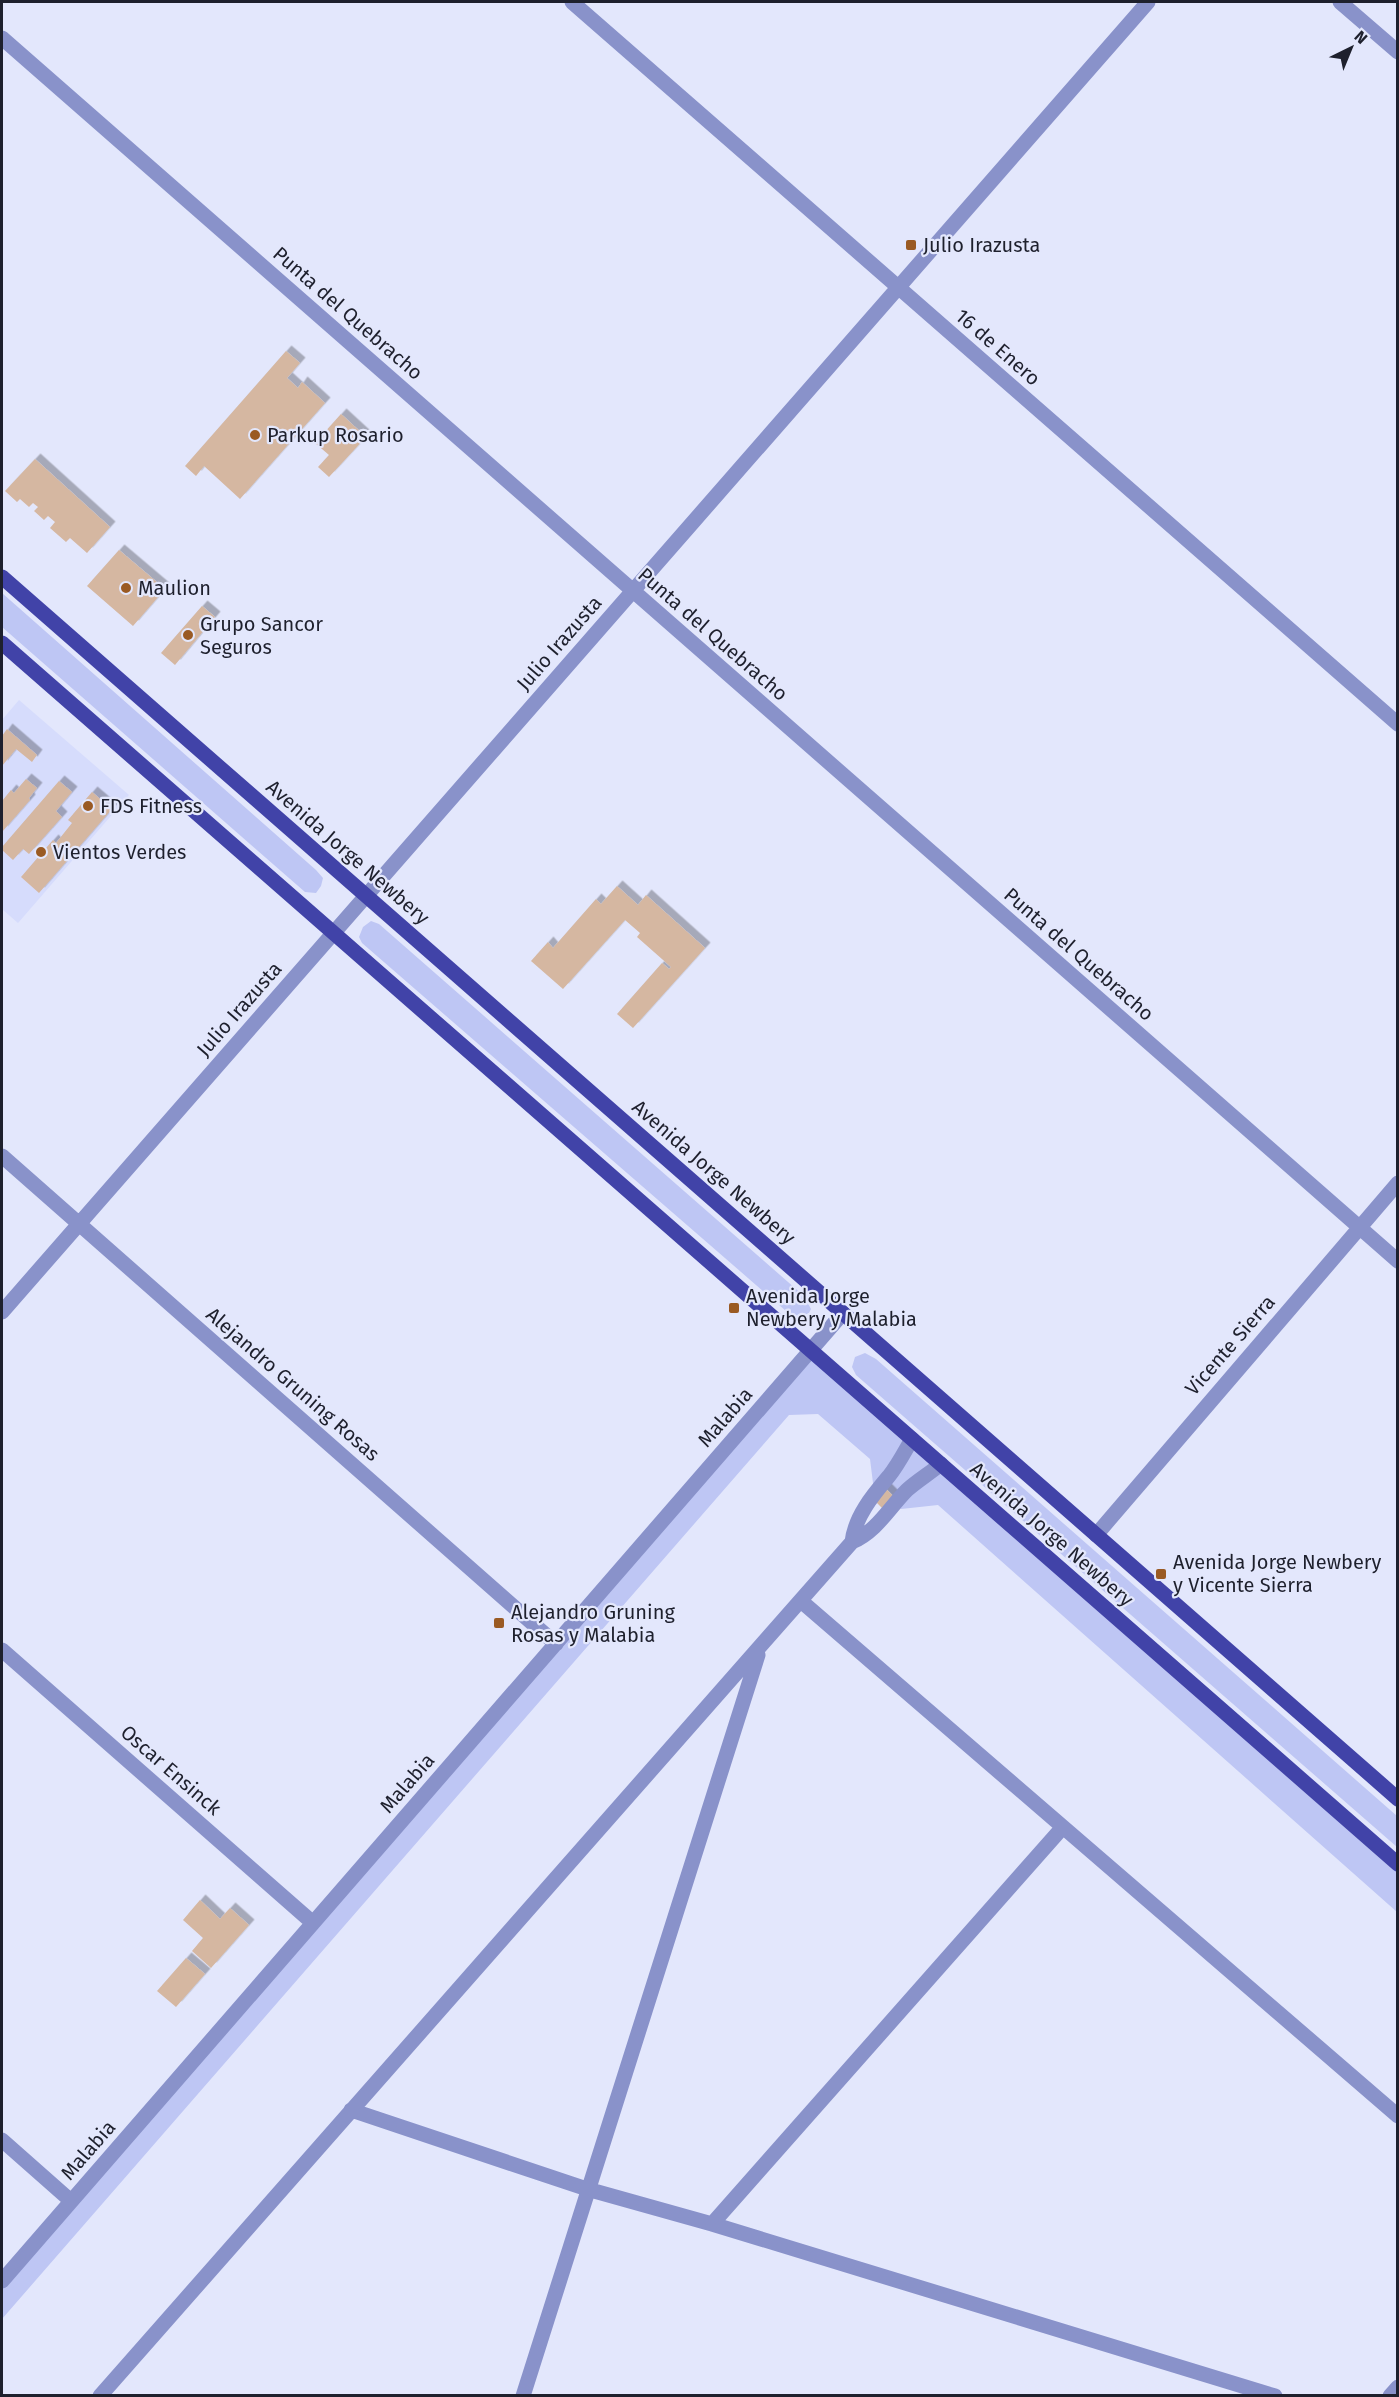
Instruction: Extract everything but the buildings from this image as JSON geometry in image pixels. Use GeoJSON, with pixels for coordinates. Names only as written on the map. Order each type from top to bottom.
{"type":"FeatureCollection","features":[{"type":"Feature","properties":{"kind":"main road","name":"Avenida Jorge Newbery"},"geometry":{"type":"LineString","coordinates":[[2,577],[1398,1800]]}},
{"type":"Feature","properties":{"kind":"main road","name":"Avenida Jorge Newbery"},"geometry":{"type":"LineString","coordinates":[[2,643],[1398,1864]]}},
{"type":"Feature","properties":{"kind":"street","name":"16 de Enero"},"geometry":{"type":"LineString","coordinates":[[572,2],[1398,724]]}},
{"type":"Feature","properties":{"kind":"street","name":"Julio Irazusta"},"geometry":{"type":"LineString","coordinates":[[2,1312],[1148,2]]}},
{"type":"Feature","properties":{"kind":"street"},"geometry":{"type":"LineString","coordinates":[[1340,2],[1398,52]]}},
{"type":"Feature","properties":{"kind":"street","name":"Punta del Quebracho"},"geometry":{"type":"LineString","coordinates":[[2,38],[1398,1261]]}},
{"type":"Feature","properties":{"kind":"street","name":"Alejandro Gruning Rosas"},"geometry":{"type":"LineString","coordinates":[[2,1156],[556,1644]]}},
{"type":"Feature","properties":{"kind":"street","name":"Vicente Sierra"},"geometry":{"type":"LineString","coordinates":[[1096,1535],[1398,1183]]}},
{"type":"Feature","properties":{"kind":"street","name":"Malabia"},"geometry":{"type":"LineString","coordinates":[[2,2281],[843,1313]]}},
{"type":"Feature","properties":{"kind":"street"},"geometry":{"type":"LineString","coordinates":[[852,1542],[853,1530],[868,1503],[890,1475],[912,1439]]}},
{"type":"Feature","properties":{"kind":"street"},"geometry":{"type":"LineString","coordinates":[[100,2396],[852,1542],[864,1537],[885,1517],[907,1490],[941,1464]]}},
{"type":"Feature","properties":{"kind":"street"},"geometry":{"type":"LineString","coordinates":[[801,1601],[1398,2116]]}},
{"type":"Feature","properties":{"kind":"street"},"geometry":{"type":"LineString","coordinates":[[523,2396],[760,1647]]}},
{"type":"Feature","properties":{"kind":"street","name":"Oscar Ensinck"},"geometry":{"type":"LineString","coordinates":[[2,1650],[313,1923]]}},
{"type":"Feature","properties":{"kind":"street"},"geometry":{"type":"LineString","coordinates":[[712,2224],[1063,1827]]}},
{"type":"Feature","properties":{"kind":"street"},"geometry":{"type":"LineString","coordinates":[[351,2110],[587,2189],[712,2224],[1275,2396]]}},
{"type":"Feature","properties":{"kind":"street"},"geometry":{"type":"LineString","coordinates":[[2,2140],[71,2201]]}},
{"type":"Feature","properties":{"kind":"street"},"geometry":{"type":"LineString","coordinates":[[1390,2396],[1398,2387]]}},
{"type":"Feature","properties":{"kind":"shaded area"},"geometry":{"type":"Polygon","coordinates":[[[2,593],[316,870],[323,878],[316,893],[305,892],[2,627],[2,593]]]}},
{"type":"Feature","properties":{"kind":"shaded area","name":"Vientos Verdes"},"geometry":{"type":"Polygon","coordinates":[[[19,700],[129,795],[18,923],[2,909],[2,720],[19,700]]]}},
{"type":"Feature","properties":{"kind":"shaded area"},"geometry":{"type":"Polygon","coordinates":[[[371,921],[379,924],[804,1296],[811,1309],[809,1313],[800,1317],[786,1311],[362,943],[359,937],[363,927],[371,921]]]}},
{"type":"Feature","properties":{"kind":"shaded area"},"geometry":{"type":"Polygon","coordinates":[[[811,1350],[1397,1864],[1397,1912],[938,1505],[901,1509],[890,1499],[893,1495],[886,1488],[882,1492],[873,1483],[870,1459],[818,1414],[789,1415],[2,2319],[2,2281],[811,1350]]]}},
{"type":"Feature","properties":{"kind":"shaded area"},"geometry":{"type":"Polygon","coordinates":[[[865,1353],[876,1359],[1397,1816],[1397,1847],[856,1375],[852,1367],[855,1357],[865,1353]]]}},
{"type":"Feature","properties":{"kind":"place","name":"Julio Irazusta"},"geometry":{"type":"Point","coordinates":[911,245]}},
{"type":"Feature","properties":{"kind":"place","name":"Parkup Rosario"},"geometry":{"type":"Point","coordinates":[255,435]}},
{"type":"Feature","properties":{"kind":"place","name":"Maulion"},"geometry":{"type":"Point","coordinates":[126,588]}},
{"type":"Feature","properties":{"kind":"place","name":"Grupo Sancor Seguros"},"geometry":{"type":"Point","coordinates":[188,635]}},
{"type":"Feature","properties":{"kind":"place","name":"FDS Fitness"},"geometry":{"type":"Point","coordinates":[88,806]}},
{"type":"Feature","properties":{"kind":"place","name":"Vientos Verdes"},"geometry":{"type":"Point","coordinates":[41,852]}},
{"type":"Feature","properties":{"kind":"place","name":"Avenida Jorge Newbery y Malabia"},"geometry":{"type":"Point","coordinates":[734,1308]}},
{"type":"Feature","properties":{"kind":"place","name":"Avenida Jorge Newbery y Vicente Sierra"},"geometry":{"type":"Point","coordinates":[1161,1574]}},
{"type":"Feature","properties":{"kind":"place","name":"Alejandro Gruning Rosas y Malabia"},"geometry":{"type":"Point","coordinates":[499,1623]}}]}
